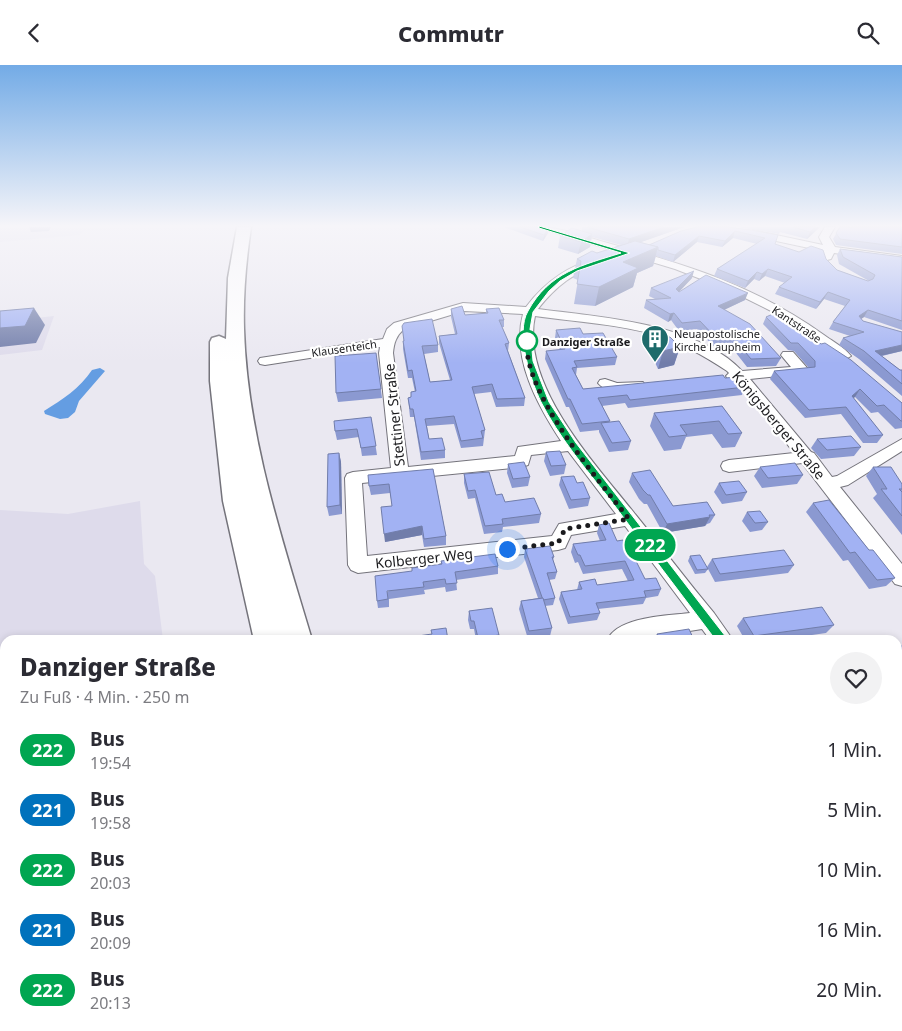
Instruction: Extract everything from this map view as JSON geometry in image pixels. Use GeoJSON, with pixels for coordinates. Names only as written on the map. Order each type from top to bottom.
{"type":"FeatureCollection","features":[{"type":"Feature","properties":{"kind":"highway"},"geometry":{"type":"LineString","coordinates":[[220,287],[223,272]]}},
{"type":"Feature","properties":{"kind":"highway"},"geometry":{"type":"LineString","coordinates":[[236,272],[228,369],[235,501],[268,635]]}},
{"type":"Feature","properties":{"kind":"highway"},"geometry":{"type":"LineString","coordinates":[[218,325],[254,477],[296,635]]}},
{"type":"Feature","properties":{"kind":"street"},"geometry":{"type":"LineString","coordinates":[[570,272],[558,279],[546,290],[530,312],[526,329],[527,347],[533,374],[545,402],[573,445],[718,635]]}},
{"type":"Feature","properties":{"kind":"street","name":"Kantstraße"},"geometry":{"type":"LineString","coordinates":[[691,272],[760,300],[853,363]]}},
{"type":"Feature","properties":{"kind":"street","name":"Klausenteich"},"geometry":{"type":"LineString","coordinates":[[266,361],[328,349],[388,343],[392,332],[400,326],[452,309],[474,307],[530,312]]}},
{"type":"Feature","properties":{"kind":"street","name":"Königsberger Straße"},"geometry":{"type":"LineString","coordinates":[[530,312],[654,330],[708,352],[724,362],[740,376],[808,457],[902,578]]}},
{"type":"Feature","properties":{"kind":"street","name":"Stettiner Straße"},"geometry":{"type":"LineString","coordinates":[[358,565],[353,478],[400,473],[386,353],[388,343]]}},
{"type":"Feature","properties":{"kind":"street"},"geometry":{"type":"LineString","coordinates":[[721,377],[802,370],[788,355]]}},
{"type":"Feature","properties":{"kind":"street"},"geometry":{"type":"LineString","coordinates":[[605,383],[616,387],[654,383]]}},
{"type":"Feature","properties":{"kind":"street"},"geometry":{"type":"LineString","coordinates":[[829,484],[842,481],[902,444]]}},
{"type":"Feature","properties":{"kind":"street"},"geometry":{"type":"LineString","coordinates":[[400,473],[522,461],[524,451],[573,445]]}},
{"type":"Feature","properties":{"kind":"street"},"geometry":{"type":"LineString","coordinates":[[729,466],[808,457]]}},
{"type":"Feature","properties":{"kind":"street","name":"Kolberger Weg"},"geometry":{"type":"LineString","coordinates":[[358,565],[558,543],[565,529],[629,519]]}},
{"type":"Feature","properties":{"kind":"street"},"geometry":{"type":"LineString","coordinates":[[625,635],[630,631],[707,619]]}},
{"type":"Feature","properties":{"kind":"shaded area"},"geometry":{"type":"Polygon","coordinates":[[[54,316],[42,350],[0,355],[0,322],[54,316]]]}},
{"type":"Feature","properties":{"kind":"shaded area"},"geometry":{"type":"Polygon","coordinates":[[[140,501],[144,564],[155,576],[162,635],[0,635],[0,510],[68,514],[140,501]]]}},
{"type":"Feature","properties":{"kind":"water"},"geometry":{"type":"Polygon","coordinates":[[[100,368],[105,371],[79,401],[75,412],[68,418],[60,419],[45,414],[44,411],[76,388],[92,370],[100,368]]]}},
{"type":"Feature","properties":{"kind":"building"},"geometry":{"type":"Polygon","coordinates":[[[579,272],[630,272],[599,287],[577,284],[579,272]]]}},
{"type":"Feature","properties":{"kind":"building"},"geometry":{"type":"Polygon","coordinates":[[[693,272],[676,289],[679,292],[706,275],[748,293],[718,306],[750,324],[781,358],[751,359],[732,336],[716,338],[700,321],[682,323],[674,313],[670,314],[646,300],[671,298],[651,288],[693,272]]]}},
{"type":"Feature","properties":{"kind":"building"},"geometry":{"type":"Polygon","coordinates":[[[725,272],[757,272],[748,281],[725,272]]]}},
{"type":"Feature","properties":{"kind":"building"},"geometry":{"type":"Polygon","coordinates":[[[777,272],[843,272],[868,281],[873,279],[875,275],[870,272],[902,272],[902,321],[868,310],[859,316],[863,321],[902,332],[902,345],[875,351],[902,370],[902,384],[864,351],[843,338],[864,332],[833,322],[850,300],[828,292],[820,302],[779,287],[792,277],[777,272]]]}},
{"type":"Feature","properties":{"kind":"building"},"geometry":{"type":"Polygon","coordinates":[[[462,306],[465,315],[488,313],[486,309],[499,308],[504,320],[499,320],[509,343],[505,344],[525,398],[497,399],[492,384],[472,387],[485,430],[481,431],[483,438],[461,441],[454,416],[425,419],[429,439],[442,438],[445,450],[421,452],[413,409],[410,409],[408,398],[411,397],[411,392],[416,391],[412,370],[408,371],[402,326],[404,323],[432,319],[438,345],[422,346],[430,382],[452,380],[439,336],[457,334],[451,309],[462,306]]]}},
{"type":"Feature","properties":{"kind":"building"},"geometry":{"type":"Polygon","coordinates":[[[34,308],[25,326],[0,328],[0,311],[34,308]]]}},
{"type":"Feature","properties":{"kind":"building"},"geometry":{"type":"Polygon","coordinates":[[[777,312],[804,328],[821,344],[825,343],[851,360],[902,403],[902,421],[884,405],[877,406],[860,389],[852,396],[883,435],[868,436],[846,407],[809,410],[774,371],[815,367],[815,361],[798,343],[791,343],[766,317],[777,312]]]}},
{"type":"Feature","properties":{"kind":"building"},"geometry":{"type":"Polygon","coordinates":[[[580,328],[583,334],[603,333],[617,357],[574,361],[577,367],[572,368],[583,389],[723,375],[725,378],[737,377],[745,387],[630,400],[627,395],[598,398],[610,421],[582,424],[546,351],[565,349],[556,330],[580,328]]]}},
{"type":"Feature","properties":{"kind":"building"},"geometry":{"type":"Polygon","coordinates":[[[670,337],[680,347],[663,351],[658,338],[670,337]]]}},
{"type":"Feature","properties":{"kind":"building"},"geometry":{"type":"Polygon","coordinates":[[[376,353],[381,389],[336,393],[335,356],[376,353]]]}},
{"type":"Feature","properties":{"kind":"building"},"geometry":{"type":"Polygon","coordinates":[[[722,406],[742,433],[728,434],[719,421],[680,425],[687,435],[669,437],[654,413],[722,406]]]}},
{"type":"Feature","properties":{"kind":"building"},"geometry":{"type":"Polygon","coordinates":[[[371,417],[376,446],[361,448],[357,429],[335,431],[334,421],[371,417]]]}},
{"type":"Feature","properties":{"kind":"building"},"geometry":{"type":"Polygon","coordinates":[[[619,421],[631,441],[612,443],[601,423],[619,421]]]}},
{"type":"Feature","properties":{"kind":"building"},"geometry":{"type":"Polygon","coordinates":[[[851,436],[861,447],[827,450],[817,439],[851,436]]]}},
{"type":"Feature","properties":{"kind":"building"},"geometry":{"type":"Polygon","coordinates":[[[560,451],[566,465],[551,466],[546,452],[560,451]]]}},
{"type":"Feature","properties":{"kind":"building"},"geometry":{"type":"Polygon","coordinates":[[[339,453],[340,505],[327,507],[328,454],[339,453]]]}},
{"type":"Feature","properties":{"kind":"building"},"geometry":{"type":"Polygon","coordinates":[[[524,462],[530,477],[513,479],[508,464],[524,462]]]}},
{"type":"Feature","properties":{"kind":"building"},"geometry":{"type":"Polygon","coordinates":[[[795,463],[803,475],[768,478],[760,467],[795,463]]]}},
{"type":"Feature","properties":{"kind":"building"},"geometry":{"type":"Polygon","coordinates":[[[873,467],[891,467],[902,484],[902,489],[899,489],[902,492],[902,516],[881,489],[887,489],[873,467]]]}},
{"type":"Feature","properties":{"kind":"building"},"geometry":{"type":"Polygon","coordinates":[[[433,469],[446,536],[424,539],[422,526],[384,534],[381,507],[392,506],[389,484],[369,486],[368,475],[433,469]]]}},
{"type":"Feature","properties":{"kind":"building"},"geometry":{"type":"Polygon","coordinates":[[[650,470],[673,506],[707,502],[715,515],[667,524],[650,495],[643,490],[632,473],[650,470]]]}},
{"type":"Feature","properties":{"kind":"building"},"geometry":{"type":"Polygon","coordinates":[[[489,472],[496,495],[502,494],[505,502],[534,498],[541,514],[502,519],[503,524],[485,526],[475,490],[468,491],[464,474],[489,472]]]}},
{"type":"Feature","properties":{"kind":"building"},"geometry":{"type":"Polygon","coordinates":[[[574,476],[577,483],[583,482],[590,498],[571,500],[561,477],[574,476]]]}},
{"type":"Feature","properties":{"kind":"building"},"geometry":{"type":"Polygon","coordinates":[[[739,481],[747,492],[726,495],[719,483],[739,481]]]}},
{"type":"Feature","properties":{"kind":"building"},"geometry":{"type":"Polygon","coordinates":[[[829,500],[869,550],[873,550],[895,578],[877,580],[855,552],[850,553],[813,503],[829,500]]]}},
{"type":"Feature","properties":{"kind":"building"},"geometry":{"type":"Polygon","coordinates":[[[760,511],[768,522],[755,523],[747,512],[760,511]]]}},
{"type":"Feature","properties":{"kind":"building"},"geometry":{"type":"Polygon","coordinates":[[[609,523],[617,541],[623,540],[645,579],[656,578],[661,589],[644,591],[646,597],[596,603],[600,613],[570,617],[561,592],[582,589],[579,582],[595,579],[597,585],[634,580],[625,561],[585,566],[573,544],[606,540],[599,525],[609,523]]]}},
{"type":"Feature","properties":{"kind":"building"},"geometry":{"type":"Polygon","coordinates":[[[550,546],[557,572],[547,573],[555,598],[543,600],[525,549],[550,546]]]}},
{"type":"Feature","properties":{"kind":"building"},"geometry":{"type":"Polygon","coordinates":[[[784,550],[794,565],[720,574],[712,559],[784,550]]]}},
{"type":"Feature","properties":{"kind":"building"},"geometry":{"type":"Polygon","coordinates":[[[495,554],[498,566],[455,572],[457,583],[446,584],[445,579],[423,582],[424,587],[387,591],[388,599],[377,601],[375,576],[412,571],[412,568],[442,564],[441,561],[495,554]]]}},
{"type":"Feature","properties":{"kind":"building"},"geometry":{"type":"Polygon","coordinates":[[[700,555],[708,569],[697,570],[690,556],[700,555]]]}},
{"type":"Feature","properties":{"kind":"building"},"geometry":{"type":"Polygon","coordinates":[[[543,598],[552,628],[529,631],[521,601],[543,598]]]}},
{"type":"Feature","properties":{"kind":"building"},"geometry":{"type":"Polygon","coordinates":[[[822,607],[834,625],[753,635],[743,618],[822,607]]]}},
{"type":"Feature","properties":{"kind":"building"},"geometry":{"type":"Polygon","coordinates":[[[492,608],[499,635],[477,635],[469,611],[492,608]]]}},
{"type":"Feature","properties":{"kind":"building"},"geometry":{"type":"Polygon","coordinates":[[[446,628],[447,635],[425,635],[432,634],[431,630],[446,628]]]}},
{"type":"Feature","properties":{"kind":"building"},"geometry":{"type":"Polygon","coordinates":[[[689,629],[692,635],[658,635],[689,629]]]}},
{"type":"Feature","properties":{"kind":"bus line","name":"222"},"geometry":{"type":"LineString","coordinates":[[570,272],[558,279],[546,290],[530,312],[526,329],[527,347],[533,374],[545,402],[573,445],[718,635]]}},
{"type":"Feature","properties":{"kind":"place","name":"Danziger Straße"},"geometry":{"type":"Point","coordinates":[527,341]}},
{"type":"Feature","properties":{"kind":"place","name":"Neuapostolische Kirche Laupheim"},"geometry":{"type":"Point","coordinates":[655,363]}},
{"type":"Feature","properties":{"kind":"route"},"geometry":{"type":"LineString","coordinates":[[507,549],[558,543],[565,529],[629,519],[553,416],[533,374],[527,341]]}}]}
